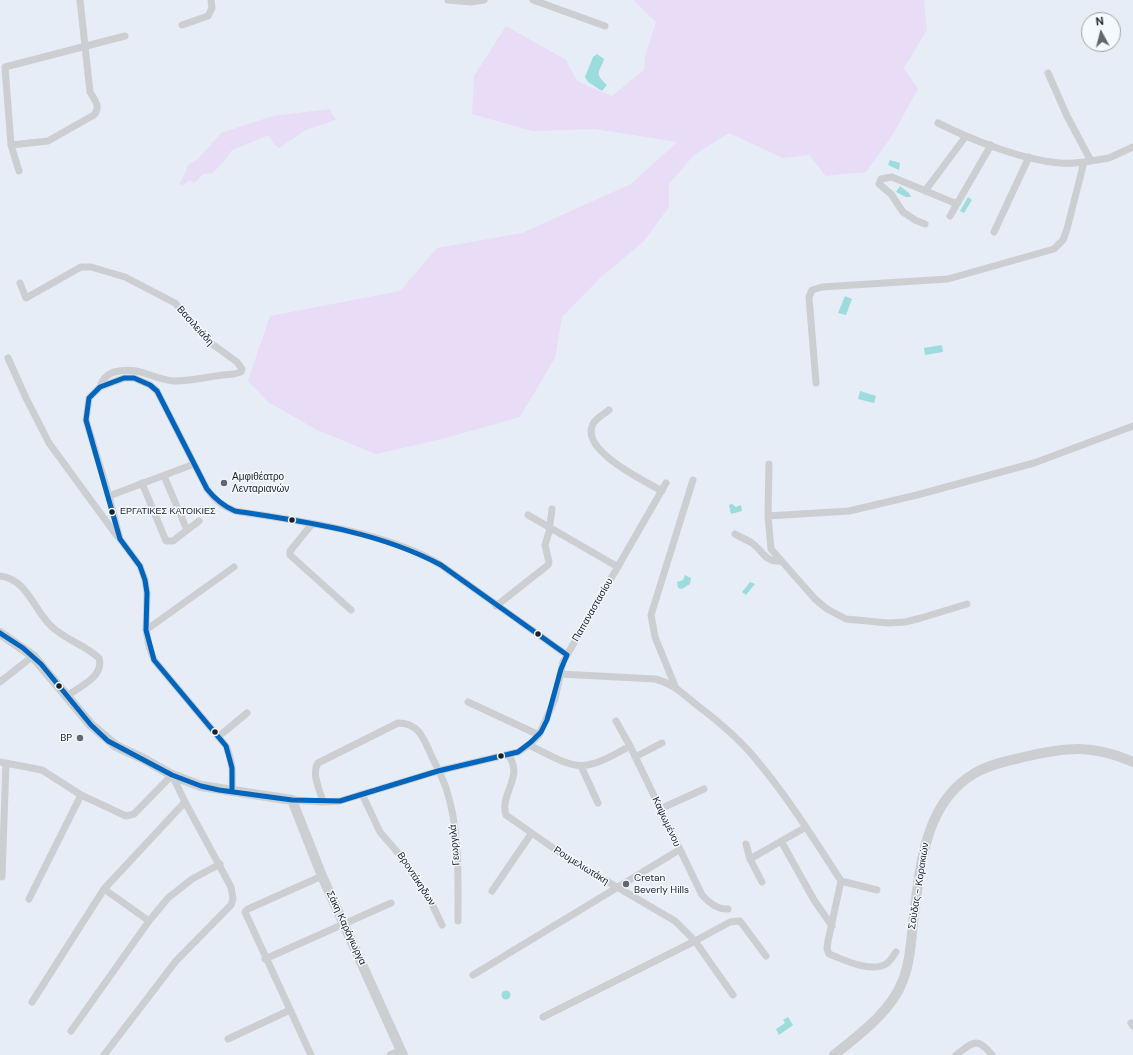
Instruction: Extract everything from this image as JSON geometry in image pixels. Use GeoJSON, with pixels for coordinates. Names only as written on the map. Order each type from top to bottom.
{"type":"FeatureCollection","features":[{"type":"Feature","properties":{"kind":"street"},"geometry":{"type":"LineString","coordinates":[[12,145],[48,141],[97,111],[98,105],[90,92],[80,0]]}},
{"type":"Feature","properties":{"kind":"street"},"geometry":{"type":"LineString","coordinates":[[182,25],[208,16],[212,8],[211,0]]}},
{"type":"Feature","properties":{"kind":"street"},"geometry":{"type":"LineString","coordinates":[[448,0],[471,2],[484,0]]}},
{"type":"Feature","properties":{"kind":"street"},"geometry":{"type":"LineString","coordinates":[[533,0],[605,26]]}},
{"type":"Feature","properties":{"kind":"street"},"geometry":{"type":"LineString","coordinates":[[19,171],[12,145],[3,97],[5,67],[125,36]]}},
{"type":"Feature","properties":{"kind":"street"},"geometry":{"type":"LineString","coordinates":[[816,383],[809,297],[812,290],[822,287],[948,279],[1054,249],[1063,240],[1088,162],[1048,73]]}},
{"type":"Feature","properties":{"kind":"street"},"geometry":{"type":"LineString","coordinates":[[938,123],[966,136],[991,145],[1029,157],[1061,164],[1088,162],[1109,158],[1133,147]]}},
{"type":"Feature","properties":{"kind":"street"},"geometry":{"type":"LineString","coordinates":[[925,191],[966,136]]}},
{"type":"Feature","properties":{"kind":"street"},"geometry":{"type":"LineString","coordinates":[[950,216],[991,145]]}},
{"type":"Feature","properties":{"kind":"street"},"geometry":{"type":"LineString","coordinates":[[994,232],[1029,157]]}},
{"type":"Feature","properties":{"kind":"street"},"geometry":{"type":"LineString","coordinates":[[925,224],[914,220],[903,212],[891,194],[879,184],[881,179],[892,177],[957,204]]}},
{"type":"Feature","properties":{"kind":"street","name":"Βασιλειάδη"},"geometry":{"type":"LineString","coordinates":[[20,283],[26,298],[81,267],[91,268],[125,277],[175,303],[208,342],[237,362],[242,369],[241,372],[234,374],[174,381],[147,373],[129,370],[106,376],[100,387]]}},
{"type":"Feature","properties":{"kind":"street"},"geometry":{"type":"LineString","coordinates":[[8,358],[49,443],[140,566],[145,580],[147,593],[146,630],[149,646],[154,660],[226,746],[231,758],[233,770],[232,791]]}},
{"type":"Feature","properties":{"kind":"street"},"geometry":{"type":"LineString","coordinates":[[120,539],[109,496],[86,420],[89,398],[100,387],[124,378],[134,378],[150,385],[157,391],[207,489],[215,500],[226,508],[235,511],[312,524],[365,536],[418,552],[441,565],[496,606],[567,655]]}},
{"type":"Feature","properties":{"kind":"street"},"geometry":{"type":"LineString","coordinates":[[609,410],[596,420],[592,428],[593,439],[596,446],[604,454],[626,470],[662,491]]}},
{"type":"Feature","properties":{"kind":"street"},"geometry":{"type":"LineString","coordinates":[[768,516],[849,511],[917,495],[1034,463],[1133,426]]}},
{"type":"Feature","properties":{"kind":"street"},"geometry":{"type":"LineString","coordinates":[[109,496],[194,464]]}},
{"type":"Feature","properties":{"kind":"street"},"geometry":{"type":"LineString","coordinates":[[769,464],[769,544],[774,554],[780,561],[814,599],[827,609],[846,619],[862,622],[905,622],[967,604]]}},
{"type":"Feature","properties":{"kind":"street"},"geometry":{"type":"LineString","coordinates":[[164,476],[187,530]]}},
{"type":"Feature","properties":{"kind":"street"},"geometry":{"type":"LineString","coordinates":[[675,686],[655,637],[651,615],[693,480]]}},
{"type":"Feature","properties":{"kind":"street"},"geometry":{"type":"LineString","coordinates":[[142,483],[166,541],[173,541],[198,521]]}},
{"type":"Feature","properties":{"kind":"street","name":"Παπαναστασίου"},"geometry":{"type":"LineString","coordinates":[[0,633],[33,656],[91,725],[108,741],[172,775],[201,786],[232,791],[292,800],[323,802],[340,801],[438,771],[518,752],[540,735],[555,699],[560,674],[567,655],[666,483]]}},
{"type":"Feature","properties":{"kind":"street"},"geometry":{"type":"LineString","coordinates":[[496,606],[548,565],[549,562],[545,545],[552,509]]}},
{"type":"Feature","properties":{"kind":"street"},"geometry":{"type":"LineString","coordinates":[[528,515],[618,567]]}},
{"type":"Feature","properties":{"kind":"street"},"geometry":{"type":"LineString","coordinates":[[312,524],[290,551],[290,555],[351,610]]}},
{"type":"Feature","properties":{"kind":"street"},"geometry":{"type":"LineString","coordinates":[[735,534],[753,544],[768,559],[775,562],[780,561]]}},
{"type":"Feature","properties":{"kind":"street"},"geometry":{"type":"LineString","coordinates":[[146,630],[234,567]]}},
{"type":"Feature","properties":{"kind":"street"},"geometry":{"type":"LineString","coordinates":[[0,576],[10,578],[21,586],[54,629],[99,658],[100,666],[97,674],[67,696]]}},
{"type":"Feature","properties":{"kind":"street"},"geometry":{"type":"LineString","coordinates":[[0,682],[33,656]]}},
{"type":"Feature","properties":{"kind":"street"},"geometry":{"type":"LineString","coordinates":[[560,674],[655,679],[675,686],[718,721],[753,756],[806,827],[841,882],[827,949],[829,954],[872,967],[883,966],[888,963],[896,952]]}},
{"type":"Feature","properties":{"kind":"street"},"geometry":{"type":"LineString","coordinates":[[468,702],[540,735]]}},
{"type":"Feature","properties":{"kind":"street"},"geometry":{"type":"LineString","coordinates":[[218,737],[247,714]]}},
{"type":"Feature","properties":{"kind":"street","name":"Καψωμένου"},"geometry":{"type":"LineString","coordinates":[[616,721],[630,746],[702,895],[708,902],[716,907],[728,909]]}},
{"type":"Feature","properties":{"kind":"street","name":"Γεωργιλά"},"geometry":{"type":"LineString","coordinates":[[323,802],[315,775],[315,768],[318,763],[398,723],[406,723],[418,730],[424,738],[446,788],[456,834],[458,921]]}},
{"type":"Feature","properties":{"kind":"street"},"geometry":{"type":"LineString","coordinates":[[635,757],[662,743]]}},
{"type":"Feature","properties":{"kind":"street"},"geometry":{"type":"LineString","coordinates":[[529,745],[559,760],[581,766],[602,762],[630,746]]}},
{"type":"Feature","properties":{"kind":"street","name":"Σούδας - Κορακιών"},"geometry":{"type":"LineString","coordinates":[[834,1055],[886,1009],[903,981],[909,962],[918,885],[927,836],[938,812],[964,781],[976,772],[1000,763],[1068,748],[1098,750],[1133,762]]}},
{"type":"Feature","properties":{"kind":"street","name":"Ρουμελιωτάκη"},"geometry":{"type":"LineString","coordinates":[[508,755],[514,765],[512,784],[503,808],[509,818],[531,834],[616,887],[662,912],[685,930],[695,941],[733,996]]}},
{"type":"Feature","properties":{"kind":"street"},"geometry":{"type":"LineString","coordinates":[[2,877],[3,763],[42,770],[81,795],[122,814],[130,816],[137,812],[172,775],[185,802],[220,864],[231,887],[233,899],[231,905],[176,961],[104,1055]]}},
{"type":"Feature","properties":{"kind":"street"},"geometry":{"type":"LineString","coordinates":[[581,766],[598,803]]}},
{"type":"Feature","properties":{"kind":"street"},"geometry":{"type":"LineString","coordinates":[[660,809],[704,789]]}},
{"type":"Feature","properties":{"kind":"street","name":"Βροντάκηδων"},"geometry":{"type":"LineString","coordinates":[[362,794],[380,832],[405,861],[432,904],[442,925]]}},
{"type":"Feature","properties":{"kind":"street"},"geometry":{"type":"LineString","coordinates":[[29,899],[81,795]]}},
{"type":"Feature","properties":{"kind":"street","name":"Σάκη Καράγιωργα"},"geometry":{"type":"LineString","coordinates":[[292,800],[322,876],[402,1053]]}},
{"type":"Feature","properties":{"kind":"street"},"geometry":{"type":"LineString","coordinates":[[32,1002],[104,889],[185,802]]}},
{"type":"Feature","properties":{"kind":"street"},"geometry":{"type":"LineString","coordinates":[[750,859],[806,827]]}},
{"type":"Feature","properties":{"kind":"street"},"geometry":{"type":"LineString","coordinates":[[492,891],[531,834]]}},
{"type":"Feature","properties":{"kind":"street"},"geometry":{"type":"LineString","coordinates":[[780,841],[814,900],[832,926]]}},
{"type":"Feature","properties":{"kind":"street"},"geometry":{"type":"LineString","coordinates":[[746,844],[750,859],[762,882]]}},
{"type":"Feature","properties":{"kind":"street"},"geometry":{"type":"LineString","coordinates":[[473,975],[679,850]]}},
{"type":"Feature","properties":{"kind":"street"},"geometry":{"type":"LineString","coordinates":[[71,1031],[149,921],[168,898],[183,884],[220,864]]}},
{"type":"Feature","properties":{"kind":"street"},"geometry":{"type":"LineString","coordinates":[[311,1055],[265,959],[245,912],[248,909],[322,876]]}},
{"type":"Feature","properties":{"kind":"street"},"geometry":{"type":"LineString","coordinates":[[841,882],[877,890]]}},
{"type":"Feature","properties":{"kind":"street"},"geometry":{"type":"LineString","coordinates":[[104,889],[149,921]]}},
{"type":"Feature","properties":{"kind":"street"},"geometry":{"type":"LineString","coordinates":[[265,959],[391,903]]}},
{"type":"Feature","properties":{"kind":"street"},"geometry":{"type":"LineString","coordinates":[[543,1017],[736,920],[740,921],[744,925],[766,956]]}},
{"type":"Feature","properties":{"kind":"street"},"geometry":{"type":"LineString","coordinates":[[228,1039],[290,1010]]}},
{"type":"Feature","properties":{"kind":"street"},"geometry":{"type":"LineString","coordinates":[[956,1055],[977,1042],[984,1044],[992,1055]]}},
{"type":"Feature","properties":{"kind":"street"},"geometry":{"type":"LineString","coordinates":[[390,1055],[402,1053]]}},
{"type":"Feature","properties":{"kind":"shaded area"},"geometry":{"type":"Polygon","coordinates":[[[633,0],[924,0],[927,30],[904,68],[918,89],[892,136],[866,172],[826,176],[809,155],[783,158],[729,133],[694,155],[669,184],[669,207],[644,241],[600,278],[562,317],[555,358],[520,417],[442,439],[376,454],[317,430],[268,402],[248,381],[270,316],[400,291],[437,248],[522,233],[631,184],[677,142],[595,129],[532,131],[472,114],[474,76],[506,26],[566,60],[577,81],[612,96],[644,70],[645,56],[656,22],[633,0]]]}},
{"type":"Feature","properties":{"kind":"shaded area"},"geometry":{"type":"Polygon","coordinates":[[[597,54],[604,59],[599,75],[607,85],[602,91],[588,82],[585,77],[593,57],[597,54]]]}},
{"type":"Feature","properties":{"kind":"shaded area"},"geometry":{"type":"Polygon","coordinates":[[[329,109],[336,120],[306,130],[279,148],[274,144],[269,135],[232,150],[213,173],[203,174],[194,183],[190,180],[183,185],[180,184],[188,165],[198,159],[221,133],[273,116],[329,109]]]}},
{"type":"Feature","properties":{"kind":"shaded area"},"geometry":{"type":"Polygon","coordinates":[[[890,160],[900,163],[899,170],[888,165],[890,160]]]}},
{"type":"Feature","properties":{"kind":"shaded area"},"geometry":{"type":"Polygon","coordinates":[[[900,186],[909,193],[911,197],[906,197],[896,192],[900,186]]]}},
{"type":"Feature","properties":{"kind":"shaded area"},"geometry":{"type":"Polygon","coordinates":[[[968,197],[972,200],[964,213],[960,211],[968,197]]]}},
{"type":"Feature","properties":{"kind":"shaded area"},"geometry":{"type":"Polygon","coordinates":[[[845,296],[852,299],[846,315],[838,313],[845,296]]]}},
{"type":"Feature","properties":{"kind":"shaded area"},"geometry":{"type":"Polygon","coordinates":[[[942,345],[943,352],[925,355],[924,348],[942,345]]]}},
{"type":"Feature","properties":{"kind":"shaded area"},"geometry":{"type":"Polygon","coordinates":[[[860,391],[876,396],[874,403],[858,399],[860,391]]]}},
{"type":"Feature","properties":{"kind":"shaded area"},"geometry":{"type":"Polygon","coordinates":[[[732,504],[736,507],[741,505],[742,511],[731,514],[729,505],[732,504]]]}},
{"type":"Feature","properties":{"kind":"shaded area"},"geometry":{"type":"Polygon","coordinates":[[[685,575],[691,578],[690,584],[682,589],[678,588],[677,582],[683,580],[685,575]]]}},
{"type":"Feature","properties":{"kind":"shaded area"},"geometry":{"type":"Polygon","coordinates":[[[750,582],[755,584],[746,595],[742,592],[750,582]]]}},
{"type":"Feature","properties":{"kind":"shaded area"},"geometry":{"type":"Polygon","coordinates":[[[506,990],[511,995],[506,1000],[501,995],[506,990]]]}},
{"type":"Feature","properties":{"kind":"shaded area"},"geometry":{"type":"Polygon","coordinates":[[[788,1017],[793,1025],[779,1035],[776,1029],[785,1023],[783,1020],[788,1017]]]}},
{"type":"Feature","properties":{"kind":"transit line"},"geometry":{"type":"LineString","coordinates":[[0,633],[23,648],[41,664],[91,725],[108,741],[172,775],[201,786],[219,790],[292,800],[340,801],[438,771],[518,752],[541,732],[547,720],[561,669],[567,655],[441,565],[417,553],[341,529],[235,511],[227,507],[216,499],[207,489],[157,391],[150,385],[134,378],[124,378],[100,387],[89,398],[86,420],[120,539],[140,566],[145,580],[147,593],[146,630],[154,660],[226,746],[232,768],[232,791]]}},
{"type":"Feature","properties":{"kind":"place","name":"Αμφιθέατρο Λενταριανών"},"geometry":{"type":"Point","coordinates":[224,483]}},
{"type":"Feature","properties":{"kind":"place","name":"ΕΡΓΑΤΙΚΕΣ ΚΑΤΟΙΚΙΕΣ"},"geometry":{"type":"Point","coordinates":[112,512]}},
{"type":"Feature","properties":{"kind":"place","name":"BP"},"geometry":{"type":"Point","coordinates":[80,738]}},
{"type":"Feature","properties":{"kind":"place","name":"Cretan Beverly Hills"},"geometry":{"type":"Point","coordinates":[626,884]}}]}
